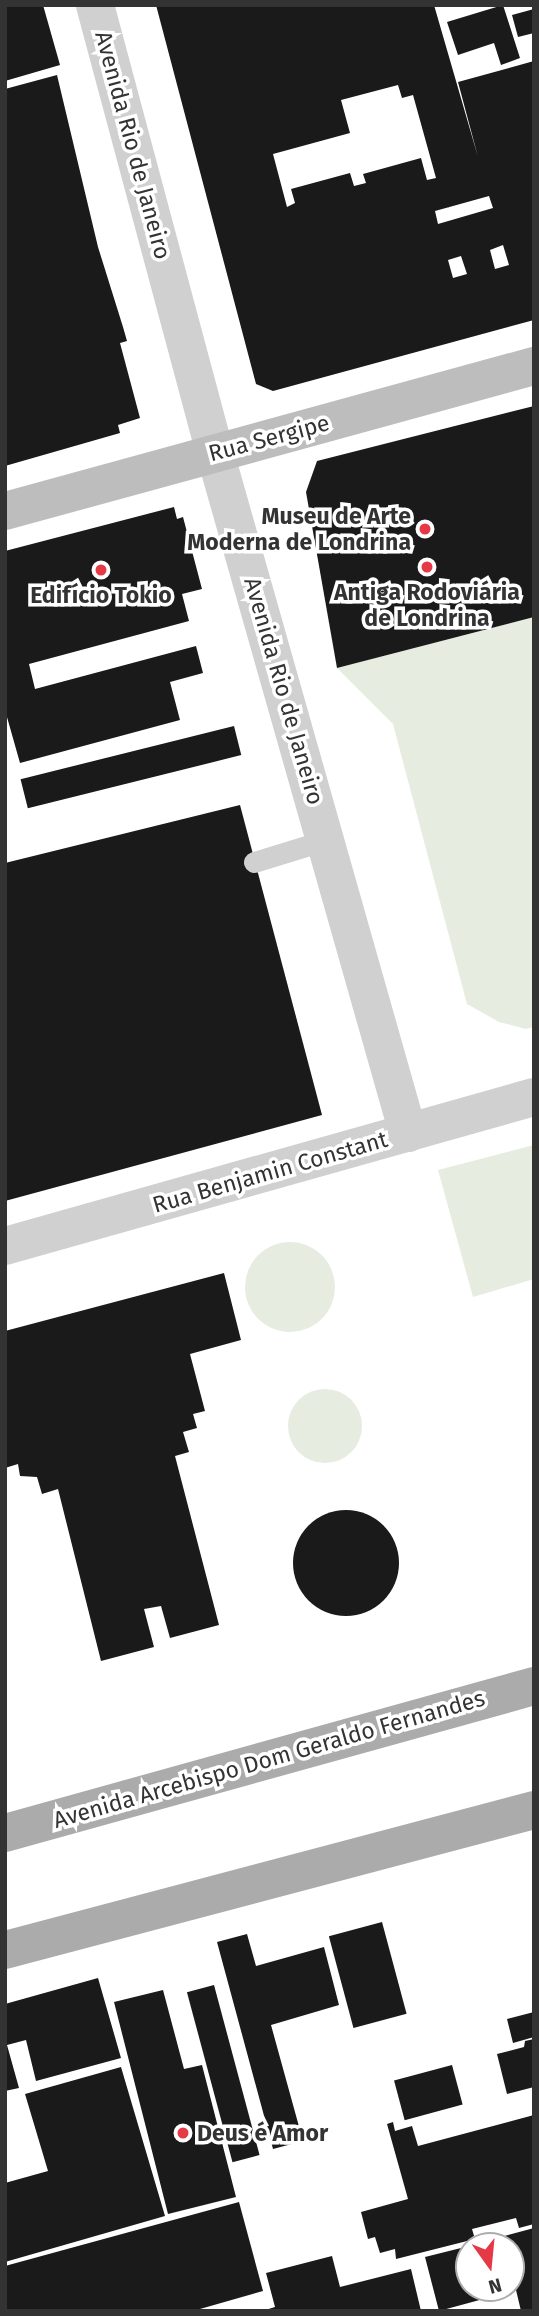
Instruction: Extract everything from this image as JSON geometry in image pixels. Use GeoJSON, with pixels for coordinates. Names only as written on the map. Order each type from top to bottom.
{"type":"FeatureCollection","features":[{"type":"Feature","properties":{"kind":"main road","name":"Rua Sergipe"},"geometry":{"type":"LineString","coordinates":[[5,512],[534,366]]}},
{"type":"Feature","properties":{"kind":"main road","name":"Avenida Arcebispo Dom Geraldo Fernandes"},"geometry":{"type":"LineString","coordinates":[[5,1833],[534,1686]]}},
{"type":"Feature","properties":{"kind":"main road"},"geometry":{"type":"LineString","coordinates":[[5,1950],[534,1810]]}},
{"type":"Feature","properties":{"kind":"street","name":"Avenida Rio de Janeiro"},"geometry":{"type":"LineString","coordinates":[[95,5],[215,453],[408,1133]]}},
{"type":"Feature","properties":{"kind":"street","name":"Rua Benjamin Constant"},"geometry":{"type":"LineString","coordinates":[[5,1246],[534,1097]]}},
{"type":"Feature","properties":{"kind":"lane"},"geometry":{"type":"LineString","coordinates":[[254,862],[326,840]]}},
{"type":"Feature","properties":{"kind":"shaded area"},"geometry":{"type":"Polygon","coordinates":[[[534,617],[534,1027],[526,1029],[499,1022],[467,1004],[393,724],[337,668],[534,617]]]}},
{"type":"Feature","properties":{"kind":"shaded area"},"geometry":{"type":"Polygon","coordinates":[[[534,1145],[534,1279],[473,1297],[438,1170],[534,1145]]]}},
{"type":"Feature","properties":{"kind":"shaded area"},"geometry":{"type":"Polygon","coordinates":[[[290,1242],[307,1245],[322,1255],[332,1270],[335,1287],[332,1304],[322,1319],[307,1329],[290,1332],[273,1329],[258,1319],[248,1304],[245,1287],[248,1270],[258,1255],[273,1245],[290,1242]]]}},
{"type":"Feature","properties":{"kind":"shaded area"},"geometry":{"type":"Polygon","coordinates":[[[325,1389],[339,1392],[351,1400],[359,1412],[362,1426],[359,1440],[351,1452],[339,1460],[325,1463],[311,1460],[299,1452],[291,1440],[288,1426],[291,1412],[299,1400],[311,1392],[325,1389]]]}},
{"type":"Feature","properties":{"kind":"building"},"geometry":{"type":"Polygon","coordinates":[[[5,5],[43,5],[60,65],[5,81],[5,5]]]}},
{"type":"Feature","properties":{"kind":"building"},"geometry":{"type":"Polygon","coordinates":[[[156,5],[434,5],[478,157],[458,82],[534,61],[534,320],[273,391],[256,384],[156,5]],[[398,85],[341,100],[350,133],[273,154],[287,207],[295,203],[291,189],[350,173],[354,186],[366,183],[363,174],[421,158],[427,180],[436,178],[413,95],[402,98],[398,85]],[[489,196],[435,211],[438,224],[493,208],[489,196]],[[503,245],[490,250],[495,269],[509,265],[503,245]],[[461,256],[448,260],[453,278],[467,274],[461,256]]]}},
{"type":"Feature","properties":{"kind":"building"},"geometry":{"type":"Polygon","coordinates":[[[503,5],[520,58],[501,65],[494,43],[458,55],[447,22],[503,5]]]}},
{"type":"Feature","properties":{"kind":"building"},"geometry":{"type":"Polygon","coordinates":[[[534,9],[534,33],[518,37],[512,15],[534,9]]]}},
{"type":"Feature","properties":{"kind":"building"},"geometry":{"type":"Polygon","coordinates":[[[57,75],[98,247],[127,341],[120,343],[140,418],[118,425],[120,433],[5,466],[5,89],[57,75]]]}},
{"type":"Feature","properties":{"kind":"building","name":"Antiga Rodoviária de Londrina"},"geometry":{"type":"Polygon","coordinates":[[[534,406],[534,617],[337,668],[306,492],[317,461],[534,406]]]}},
{"type":"Feature","properties":{"kind":"building"},"geometry":{"type":"Polygon","coordinates":[[[174,507],[177,519],[183,517],[202,589],[182,594],[189,621],[29,664],[35,689],[196,646],[203,673],[170,682],[180,720],[20,763],[5,710],[5,551],[174,507]]]}},
{"type":"Feature","properties":{"kind":"building"},"geometry":{"type":"Polygon","coordinates":[[[234,726],[241,755],[28,808],[21,779],[234,726]]]}},
{"type":"Feature","properties":{"kind":"building"},"geometry":{"type":"Polygon","coordinates":[[[240,805],[322,1115],[5,1201],[5,863],[240,805]]]}},
{"type":"Feature","properties":{"kind":"building"},"geometry":{"type":"Polygon","coordinates":[[[224,1273],[241,1340],[190,1354],[205,1411],[193,1414],[197,1428],[183,1432],[189,1452],[175,1456],[219,1625],[170,1638],[161,1606],[144,1609],[154,1647],[101,1661],[58,1489],[42,1494],[37,1477],[20,1476],[18,1464],[5,1468],[5,1331],[224,1273]]]}},
{"type":"Feature","properties":{"kind":"building"},"geometry":{"type":"Polygon","coordinates":[[[346,1510],[366,1514],[384,1525],[395,1543],[399,1563],[395,1583],[384,1601],[366,1612],[346,1616],[326,1612],[308,1601],[297,1583],[293,1563],[297,1543],[308,1525],[326,1514],[346,1510]]]}},
{"type":"Feature","properties":{"kind":"building"},"geometry":{"type":"Polygon","coordinates":[[[382,1922],[407,2014],[353,2028],[329,1936],[382,1922]]]}},
{"type":"Feature","properties":{"kind":"building"},"geometry":{"type":"Polygon","coordinates":[[[247,1934],[256,1966],[324,1947],[339,2005],[271,2025],[303,2141],[273,2149],[217,1942],[247,1934]]]}},
{"type":"Feature","properties":{"kind":"building"},"geometry":{"type":"Polygon","coordinates":[[[98,1978],[121,2058],[36,2081],[26,2040],[7,2045],[19,2088],[5,2091],[5,2004],[98,1978]]]}},
{"type":"Feature","properties":{"kind":"building"},"geometry":{"type":"Polygon","coordinates":[[[214,1985],[260,2155],[233,2162],[187,1992],[214,1985]]]}},
{"type":"Feature","properties":{"kind":"building","name":"Deus é Amor"},"geometry":{"type":"Polygon","coordinates":[[[163,1990],[184,2069],[202,2065],[236,2197],[168,2214],[114,2002],[163,1990]]]}},
{"type":"Feature","properties":{"kind":"building"},"geometry":{"type":"Polygon","coordinates":[[[534,2012],[534,2037],[513,2043],[507,2019],[534,2012]]]}},
{"type":"Feature","properties":{"kind":"building"},"geometry":{"type":"Polygon","coordinates":[[[534,2039],[534,2087],[507,2094],[497,2054],[524,2047],[525,2041],[534,2039]]]}},
{"type":"Feature","properties":{"kind":"building"},"geometry":{"type":"Polygon","coordinates":[[[452,2065],[463,2105],[405,2120],[394,2081],[452,2065]]]}},
{"type":"Feature","properties":{"kind":"building"},"geometry":{"type":"Polygon","coordinates":[[[121,2067],[165,2216],[5,2262],[5,2183],[48,2171],[25,2094],[121,2067]]]}},
{"type":"Feature","properties":{"kind":"building"},"geometry":{"type":"Polygon","coordinates":[[[534,2115],[534,2224],[519,2228],[516,2218],[472,2229],[473,2232],[455,2232],[455,2244],[396,2259],[395,2249],[380,2253],[375,2237],[368,2239],[361,2212],[408,2199],[387,2124],[393,2122],[395,2131],[412,2126],[418,2146],[534,2115]]]}},
{"type":"Feature","properties":{"kind":"building"},"geometry":{"type":"Polygon","coordinates":[[[239,2202],[263,2291],[193,2311],[5,2311],[5,2266],[239,2202]]]}},
{"type":"Feature","properties":{"kind":"building"},"geometry":{"type":"Polygon","coordinates":[[[534,2228],[534,2311],[521,2311],[519,2302],[525,2302],[525,2232],[519,2232],[534,2228]]]}},
{"type":"Feature","properties":{"kind":"building"},"geometry":{"type":"Polygon","coordinates":[[[455,2250],[455,2302],[472,2302],[439,2311],[425,2257],[455,2250]]]}},
{"type":"Feature","properties":{"kind":"building"},"geometry":{"type":"Polygon","coordinates":[[[332,2256],[340,2287],[411,2269],[421,2311],[262,2311],[275,2307],[266,2273],[332,2256]]]}},
{"type":"Feature","properties":{"kind":"place","name":"Museu de Arte Moderna de Londrina"},"geometry":{"type":"Point","coordinates":[425,529]}},
{"type":"Feature","properties":{"kind":"place","name":"Antiga Rodoviária de Londrina"},"geometry":{"type":"Point","coordinates":[427,567]}},
{"type":"Feature","properties":{"kind":"place","name":"Edifício Tokio"},"geometry":{"type":"Point","coordinates":[101,570]}},
{"type":"Feature","properties":{"kind":"place","name":"Deus é Amor"},"geometry":{"type":"Point","coordinates":[183,2133]}}]}
